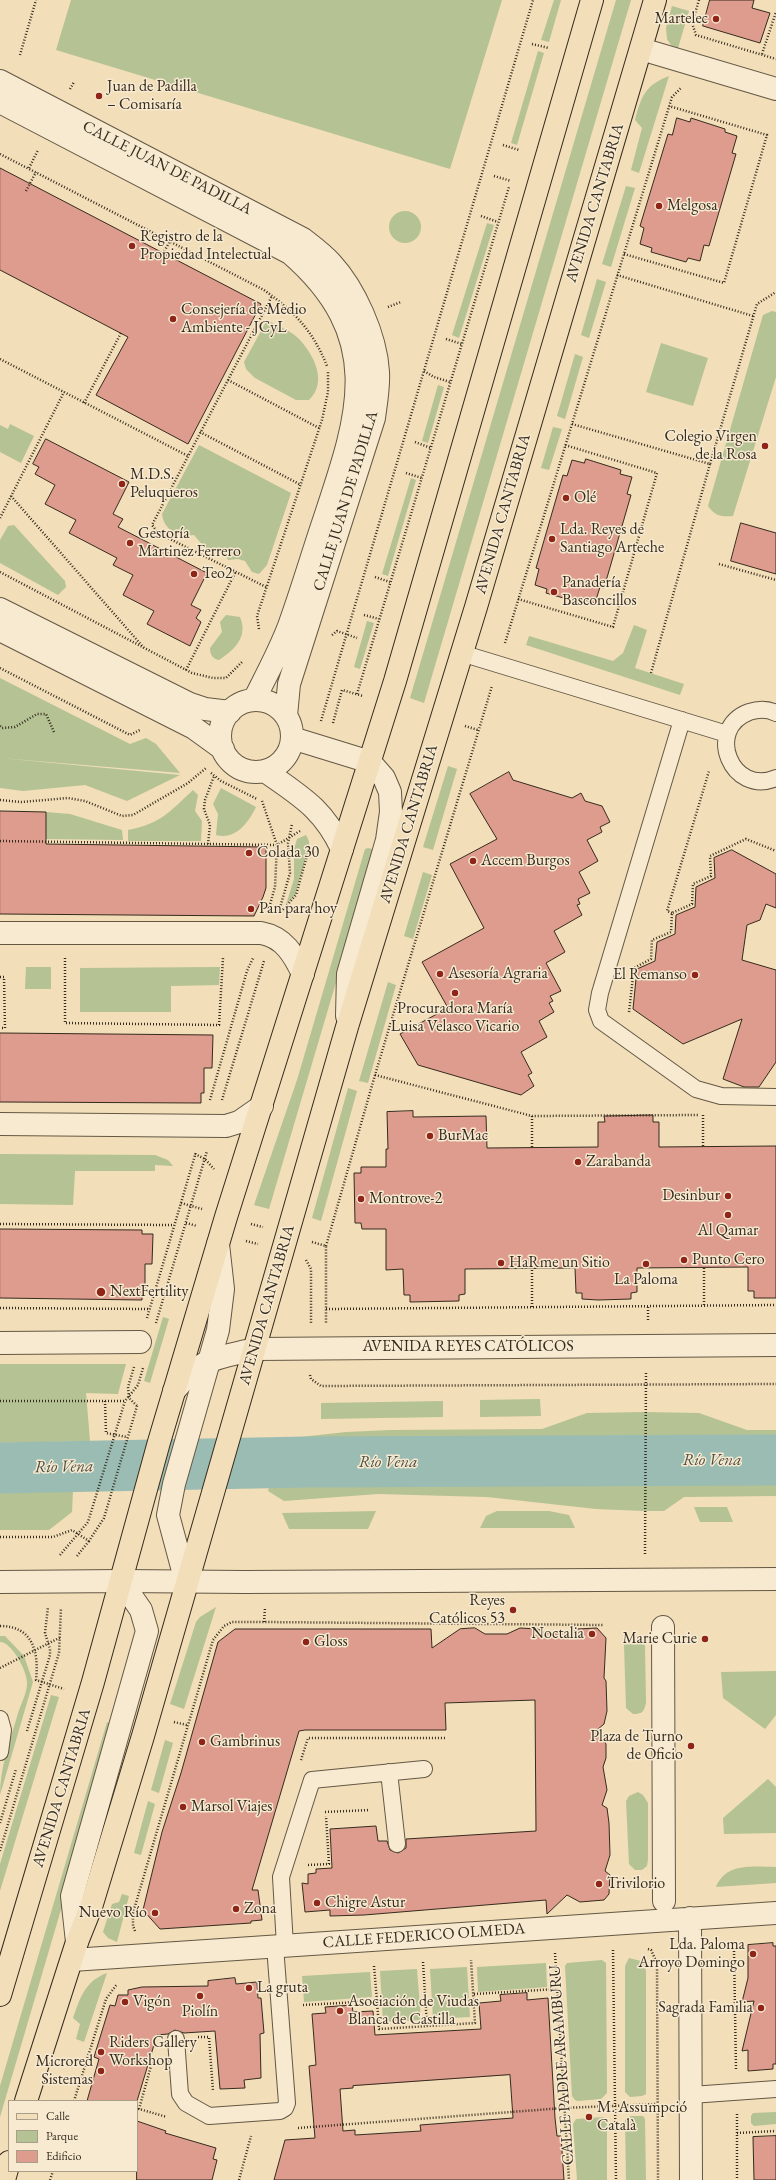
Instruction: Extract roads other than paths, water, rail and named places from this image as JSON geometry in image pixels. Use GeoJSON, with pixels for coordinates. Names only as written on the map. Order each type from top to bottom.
{"type":"FeatureCollection","features":[{"type":"Feature","properties":{"kind":"main road","name":"AVENIDA CANTABRIA"},"geometry":{"type":"LineString","coordinates":[[0,1995],[93,1682],[144,1493],[174,1391],[218,1244],[370,762],[456,474],[592,0]]}},
{"type":"Feature","properties":{"kind":"main road","name":"AVENIDA CANTABRIA"},"geometry":{"type":"LineString","coordinates":[[26,2100],[74,1951],[91,1907],[143,1736],[186,1582],[255,1349],[347,1027],[461,653],[655,0]]}},
{"type":"Feature","properties":{"kind":"main road"},"geometry":{"type":"LineString","coordinates":[[4,2180],[8,2166]]}},
{"type":"Feature","properties":{"kind":"street"},"geometry":{"type":"LineString","coordinates":[[641,48],[776,89]]}},
{"type":"Feature","properties":{"kind":"street","name":"CALLE JUAN DE PADILLA"},"geometry":{"type":"LineString","coordinates":[[0,81],[303,239],[331,263],[349,287],[359,305],[375,351],[378,371],[374,418],[289,684],[286,716]]}},
{"type":"Feature","properties":{"kind":"street","name":"CALLE JUAN DE PADILLA"},"geometry":{"type":"LineString","coordinates":[[0,102],[290,253],[318,280],[338,308],[346,323],[356,364],[358,392],[351,434],[289,627],[254,700]]}},
{"type":"Feature","properties":{"kind":"street"},"geometry":{"type":"LineString","coordinates":[[0,609],[190,704],[205,709],[230,712]]}},
{"type":"Feature","properties":{"kind":"street"},"geometry":{"type":"LineString","coordinates":[[0,630],[194,728],[223,749],[230,760],[240,767],[253,772],[265,771],[275,767],[284,758],[288,752],[292,738],[291,725],[286,716],[277,707],[267,702],[254,700],[241,704],[230,712],[225,718],[221,734],[223,749]]}},
{"type":"Feature","properties":{"kind":"street"},"geometry":{"type":"LineString","coordinates":[[292,738],[370,762]]}},
{"type":"Feature","properties":{"kind":"street","name":"AVENIDA CANTABRIA"},"geometry":{"type":"LineString","coordinates":[[347,1027],[348,974],[387,840],[391,812],[390,792],[384,778],[370,762]]}},
{"type":"Feature","properties":{"kind":"street"},"geometry":{"type":"LineString","coordinates":[[265,771],[300,795],[318,810],[328,822],[342,849]]}},
{"type":"Feature","properties":{"kind":"street"},"geometry":{"type":"LineString","coordinates":[[0,933],[270,928],[289,949],[303,974]]}},
{"type":"Feature","properties":{"kind":"street"},"geometry":{"type":"LineString","coordinates":[[0,1124],[226,1126],[239,1122],[262,1106]]}},
{"type":"Feature","properties":{"kind":"street","name":"AVENIDA CANTABRIA"},"geometry":{"type":"LineString","coordinates":[[186,1582],[168,1515],[172,1493],[208,1360],[218,1330],[223,1289],[218,1244]]}},
{"type":"Feature","properties":{"kind":"street"},"geometry":{"type":"LineString","coordinates":[[0,1342],[142,1352]]}},
{"type":"Feature","properties":{"kind":"street","name":"AVENIDA REYES CATÓLICOS"},"geometry":{"type":"LineString","coordinates":[[174,1391],[188,1374],[208,1360],[255,1349],[776,1344]]}},
{"type":"Feature","properties":{"kind":"street"},"geometry":{"type":"LineString","coordinates":[[0,1582],[776,1579]]}},
{"type":"Feature","properties":{"kind":"street","name":"AVENIDA CANTABRIA"},"geometry":{"type":"LineString","coordinates":[[74,1951],[72,1896],[146,1631],[141,1610],[121,1581]]}},
{"type":"Feature","properties":{"kind":"street"},"geometry":{"type":"LineString","coordinates":[[663,1627],[664,1901]]}},
{"type":"Feature","properties":{"kind":"street","name":"CALLE FEDERICO OLMEDA"},"geometry":{"type":"LineString","coordinates":[[74,1951],[280,1946],[776,1913]]}},
{"type":"Feature","properties":{"kind":"street"},"geometry":{"type":"LineString","coordinates":[[690,1918],[691,2180]]}},
{"type":"Feature","properties":{"kind":"lane"},"geometry":{"type":"LineString","coordinates":[[461,653],[727,734]]}},
{"type":"Feature","properties":{"kind":"lane"},"geometry":{"type":"LineString","coordinates":[[776,713],[759,710],[746,713],[735,721],[727,734],[726,744],[728,759],[739,774],[758,781],[770,781],[776,778]]}},
{"type":"Feature","properties":{"kind":"lane"},"geometry":{"type":"LineString","coordinates":[[682,720],[600,993],[597,1010],[601,1021],[696,1089],[721,1096],[776,1097]]}},
{"type":"Feature","properties":{"kind":"lane"},"geometry":{"type":"LineString","coordinates":[[0,1719],[3,1730],[0,1752]]}},
{"type":"Feature","properties":{"kind":"lane"},"geometry":{"type":"LineString","coordinates":[[176,2039],[180,2094],[186,2103],[209,2116],[280,2111],[285,2108],[287,2103],[280,1946],[281,1877],[312,1780],[424,1769]]}},
{"type":"Feature","properties":{"kind":"lane"},"geometry":{"type":"LineString","coordinates":[[389,1772],[398,1844]]}},
{"type":"Feature","properties":{"kind":"lane"},"geometry":{"type":"LineString","coordinates":[[691,2095],[776,2089]]}},
{"type":"Feature","properties":{"kind":"waterway","name":"Río Vena"},"geometry":{"type":"LineString","coordinates":[[0,1468],[307,1462],[776,1460]]}},
{"type":"Feature","properties":{"kind":"place","name":"Martelec"},"geometry":{"type":"Point","coordinates":[716,19]}},
{"type":"Feature","properties":{"kind":"place","name":"Juan de Padilla – Comisaría"},"geometry":{"type":"Point","coordinates":[99,96]}},
{"type":"Feature","properties":{"kind":"place","name":"Melgosa"},"geometry":{"type":"Point","coordinates":[659,206]}},
{"type":"Feature","properties":{"kind":"place","name":"Registro de la Propiedad Intelectual"},"geometry":{"type":"Point","coordinates":[132,246]}},
{"type":"Feature","properties":{"kind":"place","name":"Consejería de Medio Ambiente - JCyL"},"geometry":{"type":"Point","coordinates":[173,319]}},
{"type":"Feature","properties":{"kind":"place","name":"Colegio Virgen de la Rosa"},"geometry":{"type":"Point","coordinates":[765,446]}},
{"type":"Feature","properties":{"kind":"place","name":"M.D.S. Peluqueros"},"geometry":{"type":"Point","coordinates":[122,484]}},
{"type":"Feature","properties":{"kind":"place","name":"Olé"},"geometry":{"type":"Point","coordinates":[566,498]}},
{"type":"Feature","properties":{"kind":"place","name":"Lda. Reyes de Santiago Arteche"},"geometry":{"type":"Point","coordinates":[552,539]}},
{"type":"Feature","properties":{"kind":"place","name":"Gestoría Martinez Ferrero"},"geometry":{"type":"Point","coordinates":[130,543]}},
{"type":"Feature","properties":{"kind":"place","name":"Teo2"},"geometry":{"type":"Point","coordinates":[194,574]}},
{"type":"Feature","properties":{"kind":"place","name":"Panadería Basconcillos"},"geometry":{"type":"Point","coordinates":[554,592]}},
{"type":"Feature","properties":{"kind":"place","name":"Colada 30"},"geometry":{"type":"Point","coordinates":[249,853]}},
{"type":"Feature","properties":{"kind":"place","name":"Accem Burgos"},"geometry":{"type":"Point","coordinates":[473,861]}},
{"type":"Feature","properties":{"kind":"place","name":"Pan para hoy"},"geometry":{"type":"Point","coordinates":[251,909]}},
{"type":"Feature","properties":{"kind":"place","name":"Asesoría Agraria"},"geometry":{"type":"Point","coordinates":[440,974]}},
{"type":"Feature","properties":{"kind":"place","name":"El Remanso"},"geometry":{"type":"Point","coordinates":[695,975]}},
{"type":"Feature","properties":{"kind":"place","name":"Procuradora María Luisa Velasco Vicario"},"geometry":{"type":"Point","coordinates":[455,993]}},
{"type":"Feature","properties":{"kind":"place","name":"BurMac"},"geometry":{"type":"Point","coordinates":[430,1136]}},
{"type":"Feature","properties":{"kind":"place","name":"Zarabanda"},"geometry":{"type":"Point","coordinates":[578,1162]}},
{"type":"Feature","properties":{"kind":"place","name":"Desinbur"},"geometry":{"type":"Point","coordinates":[728,1196]}},
{"type":"Feature","properties":{"kind":"place","name":"Montrove-2"},"geometry":{"type":"Point","coordinates":[361,1199]}},
{"type":"Feature","properties":{"kind":"place","name":"Al Qamar"},"geometry":{"type":"Point","coordinates":[728,1215]}},
{"type":"Feature","properties":{"kind":"place","name":"Punto Cero"},"geometry":{"type":"Point","coordinates":[684,1260]}},
{"type":"Feature","properties":{"kind":"place","name":"HaRme un Sitio"},"geometry":{"type":"Point","coordinates":[501,1263]}},
{"type":"Feature","properties":{"kind":"place","name":"La Paloma"},"geometry":{"type":"Point","coordinates":[646,1264]}},
{"type":"Feature","properties":{"kind":"place","name":"NextFertility"},"geometry":{"type":"Point","coordinates":[101,1292]}},
{"type":"Feature","properties":{"kind":"place","name":"Reyes Católicos 53"},"geometry":{"type":"Point","coordinates":[513,1610]}},
{"type":"Feature","properties":{"kind":"place","name":"Noctalia"},"geometry":{"type":"Point","coordinates":[592,1634]}},
{"type":"Feature","properties":{"kind":"place","name":"Marie Curie"},"geometry":{"type":"Point","coordinates":[705,1639]}},
{"type":"Feature","properties":{"kind":"place","name":"Gloss"},"geometry":{"type":"Point","coordinates":[306,1642]}},
{"type":"Feature","properties":{"kind":"place","name":"Gambrinus"},"geometry":{"type":"Point","coordinates":[202,1742]}},
{"type":"Feature","properties":{"kind":"place","name":"Plaza de Turno de Oficio"},"geometry":{"type":"Point","coordinates":[691,1746]}},
{"type":"Feature","properties":{"kind":"place","name":"Marsol Viajes"},"geometry":{"type":"Point","coordinates":[183,1807]}},
{"type":"Feature","properties":{"kind":"place","name":"Trivilorio"},"geometry":{"type":"Point","coordinates":[599,1884]}},
{"type":"Feature","properties":{"kind":"place","name":"Chigre Astur"},"geometry":{"type":"Point","coordinates":[317,1903]}},
{"type":"Feature","properties":{"kind":"place","name":"Zona"},"geometry":{"type":"Point","coordinates":[236,1909]}},
{"type":"Feature","properties":{"kind":"place","name":"Nuevo Río"},"geometry":{"type":"Point","coordinates":[155,1913]}},
{"type":"Feature","properties":{"kind":"place","name":"Lda. Paloma Arroyo Domingo"},"geometry":{"type":"Point","coordinates":[753,1954]}},
{"type":"Feature","properties":{"kind":"place","name":"La gruta"},"geometry":{"type":"Point","coordinates":[249,1988]}},
{"type":"Feature","properties":{"kind":"place","name":"Piolín"},"geometry":{"type":"Point","coordinates":[200,1996]}},
{"type":"Feature","properties":{"kind":"place","name":"Vigón"},"geometry":{"type":"Point","coordinates":[125,2002]}},
{"type":"Feature","properties":{"kind":"place","name":"Sagrada Familia"},"geometry":{"type":"Point","coordinates":[761,2008]}},
{"type":"Feature","properties":{"kind":"place","name":"Asociación de Viudas Blanca de Castilla"},"geometry":{"type":"Point","coordinates":[340,2011]}},
{"type":"Feature","properties":{"kind":"place","name":"Riders Gallery Workshop"},"geometry":{"type":"Point","coordinates":[101,2052]}},
{"type":"Feature","properties":{"kind":"place","name":"Microred Sistemas"},"geometry":{"type":"Point","coordinates":[101,2071]}},
{"type":"Feature","properties":{"kind":"place","name":"M. Assumpció Català"},"geometry":{"type":"Point","coordinates":[589,2117]}}]}
